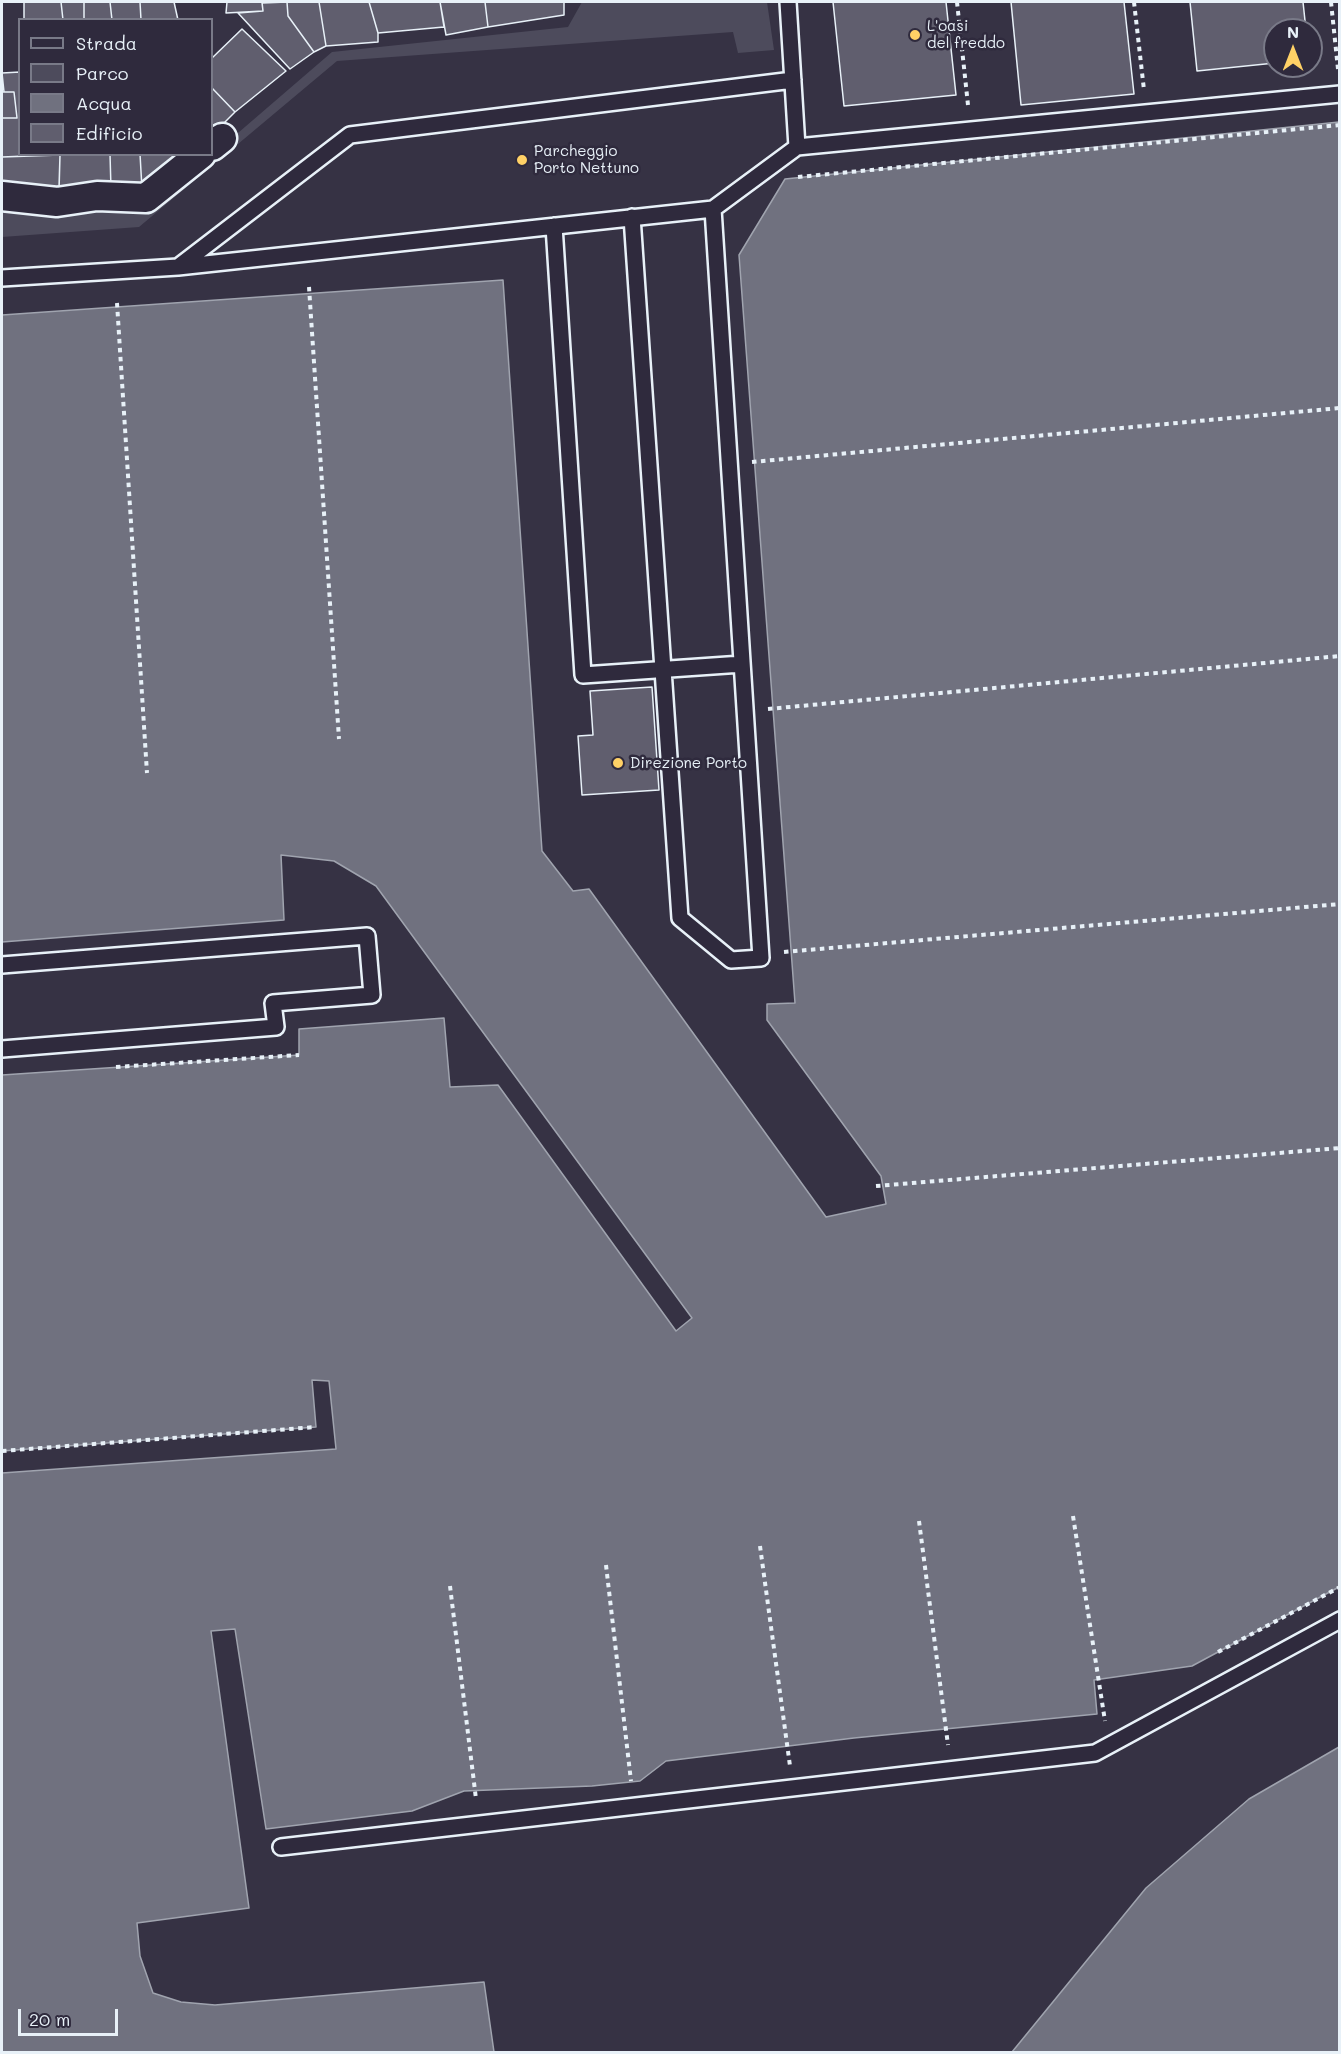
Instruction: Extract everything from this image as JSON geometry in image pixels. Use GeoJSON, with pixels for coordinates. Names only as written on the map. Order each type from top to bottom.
{"type":"FeatureCollection","features":[{"type":"Feature","properties":{"kind":"street"},"geometry":{"type":"LineString","coordinates":[[2,196],[57,202],[97,196],[146,198],[198,156]]}},
{"type":"Feature","properties":{"kind":"lane"},"geometry":{"type":"LineString","coordinates":[[788,2],[797,147]]}},
{"type":"Feature","properties":{"kind":"lane"},"geometry":{"type":"LineString","coordinates":[[178,267],[350,135],[793,80]]}},
{"type":"Feature","properties":{"kind":"lane"},"geometry":{"type":"LineString","coordinates":[[2,278],[178,267],[713,209],[797,147],[1340,93]]}},
{"type":"Feature","properties":{"kind":"lane"},"geometry":{"type":"LineString","coordinates":[[632,218],[680,918],[731,960],[761,958],[713,209]]}},
{"type":"Feature","properties":{"kind":"lane"},"geometry":{"type":"LineString","coordinates":[[554,226],[582,675],[742,664]]}},
{"type":"Feature","properties":{"kind":"lane"},"geometry":{"type":"LineString","coordinates":[[2,965],[367,936],[372,995],[273,1002],[276,1027],[2,1049]]}},
{"type":"Feature","properties":{"kind":"lane"},"geometry":{"type":"LineString","coordinates":[[280,1846],[1095,1753],[1340,1620]]}},
{"type":"Feature","properties":{"kind":"path"},"geometry":{"type":"LineString","coordinates":[[957,2],[970,130]]}},
{"type":"Feature","properties":{"kind":"path"},"geometry":{"type":"LineString","coordinates":[[1134,2],[1146,113]]}},
{"type":"Feature","properties":{"kind":"path"},"geometry":{"type":"LineString","coordinates":[[1331,2],[1338,77]]}},
{"type":"Feature","properties":{"kind":"path"},"geometry":{"type":"LineString","coordinates":[[797,177],[1340,125]]}},
{"type":"Feature","properties":{"kind":"path"},"geometry":{"type":"LineString","coordinates":[[309,287],[339,739]]}},
{"type":"Feature","properties":{"kind":"path"},"geometry":{"type":"LineString","coordinates":[[117,303],[147,773]]}},
{"type":"Feature","properties":{"kind":"path"},"geometry":{"type":"LineString","coordinates":[[751,462],[1340,408]]}},
{"type":"Feature","properties":{"kind":"path"},"geometry":{"type":"LineString","coordinates":[[768,710],[1340,656]]}},
{"type":"Feature","properties":{"kind":"path"},"geometry":{"type":"LineString","coordinates":[[783,952],[1340,904]]}},
{"type":"Feature","properties":{"kind":"path"},"geometry":{"type":"LineString","coordinates":[[109,1068],[299,1055]]}},
{"type":"Feature","properties":{"kind":"path"},"geometry":{"type":"LineString","coordinates":[[876,1186],[1340,1148]]}},
{"type":"Feature","properties":{"kind":"path"},"geometry":{"type":"LineString","coordinates":[[2,1451],[316,1427]]}},
{"type":"Feature","properties":{"kind":"path"},"geometry":{"type":"LineString","coordinates":[[1073,1516],[1108,1745]]}},
{"type":"Feature","properties":{"kind":"path"},"geometry":{"type":"LineString","coordinates":[[919,1521],[951,1769]]}},
{"type":"Feature","properties":{"kind":"path"},"geometry":{"type":"LineString","coordinates":[[760,1546],[793,1787]]}},
{"type":"Feature","properties":{"kind":"path"},"geometry":{"type":"LineString","coordinates":[[606,1565],[634,1806]]}},
{"type":"Feature","properties":{"kind":"path"},"geometry":{"type":"LineString","coordinates":[[450,1586],[478,1824]]}},
{"type":"Feature","properties":{"kind":"path"},"geometry":{"type":"LineString","coordinates":[[1218,1652],[1340,1587]]}},
{"type":"Feature","properties":{"kind":"green space"},"geometry":{"type":"Polygon","coordinates":[[[582,2],[767,2],[774,50],[738,53],[733,32],[337,61],[139,227],[2,237],[2,207],[185,156],[213,156],[213,148],[224,145],[332,52],[568,27],[582,2]]]}},
{"type":"Feature","properties":{"kind":"water"},"geometry":{"type":"Polygon","coordinates":[[[1339,122],[1339,1587],[1192,1666],[1094,1680],[1097,1714],[854,1738],[666,1761],[640,1781],[592,1786],[464,1791],[412,1811],[266,1829],[235,1629],[211,1631],[249,1908],[137,1923],[140,1956],[153,1993],[181,2002],[215,2005],[484,1982],[494,2052],[2,2052],[2,1473],[336,1449],[329,1381],[312,1380],[316,1427],[2,1451],[2,1075],[299,1055],[299,1029],[444,1018],[450,1087],[498,1085],[676,1331],[692,1318],[376,886],[334,861],[281,855],[284,920],[2,942],[2,315],[503,280],[542,851],[573,891],[589,889],[826,1217],[886,1204],[881,1176],[767,1020],[767,1004],[795,1003],[739,255],[785,179],[1339,122]]]}},
{"type":"Feature","properties":{"kind":"water"},"geometry":{"type":"Polygon","coordinates":[[[1339,1747],[1339,2052],[1012,2052],[1146,1888],[1249,1799],[1339,1747]]]}},
{"type":"Feature","properties":{"kind":"building"},"geometry":{"type":"Polygon","coordinates":[[[24,2],[61,2],[63,18],[24,18],[24,2]]]}},
{"type":"Feature","properties":{"kind":"building"},"geometry":{"type":"Polygon","coordinates":[[[61,2],[84,2],[84,18],[63,18],[61,2]]]}},
{"type":"Feature","properties":{"kind":"building"},"geometry":{"type":"Polygon","coordinates":[[[84,2],[110,2],[112,18],[84,18],[84,2]]]}},
{"type":"Feature","properties":{"kind":"building"},"geometry":{"type":"Polygon","coordinates":[[[110,2],[140,2],[141,18],[112,18],[110,2]]]}},
{"type":"Feature","properties":{"kind":"building"},"geometry":{"type":"Polygon","coordinates":[[[140,2],[174,2],[178,18],[141,18],[140,2]]]}},
{"type":"Feature","properties":{"kind":"building"},"geometry":{"type":"Polygon","coordinates":[[[227,2],[262,2],[263,11],[226,13],[227,2]]]}},
{"type":"Feature","properties":{"kind":"building"},"geometry":{"type":"Polygon","coordinates":[[[287,2],[319,2],[326,46],[314,52],[288,16],[287,2]]]}},
{"type":"Feature","properties":{"kind":"building"},"geometry":{"type":"Polygon","coordinates":[[[287,2],[288,16],[314,52],[290,69],[238,13],[263,11],[262,3],[287,2]]]}},
{"type":"Feature","properties":{"kind":"building"},"geometry":{"type":"Polygon","coordinates":[[[319,2],[369,2],[378,33],[378,42],[326,46],[319,2]]]}},
{"type":"Feature","properties":{"kind":"building"},"geometry":{"type":"Polygon","coordinates":[[[369,2],[440,2],[444,27],[378,33],[369,2]]]}},
{"type":"Feature","properties":{"kind":"building"},"geometry":{"type":"Polygon","coordinates":[[[440,2],[485,2],[488,27],[446,35],[440,2]]]}},
{"type":"Feature","properties":{"kind":"building"},"geometry":{"type":"Polygon","coordinates":[[[485,2],[564,2],[564,15],[488,27],[485,2]]]}},
{"type":"Feature","properties":{"kind":"building"},"geometry":{"type":"Polygon","coordinates":[[[833,2],[946,2],[956,95],[844,106],[833,2]]]}},
{"type":"Feature","properties":{"kind":"building"},"geometry":{"type":"Polygon","coordinates":[[[1011,2],[1124,2],[1134,94],[1021,105],[1011,2]]]}},
{"type":"Feature","properties":{"kind":"building"},"geometry":{"type":"Polygon","coordinates":[[[1190,2],[1303,2],[1305,18],[1263,18],[1263,64],[1197,71],[1190,2]]]}},
{"type":"Feature","properties":{"kind":"building"},"geometry":{"type":"Polygon","coordinates":[[[242,29],[286,71],[235,112],[213,89],[213,57],[242,29]]]}},
{"type":"Feature","properties":{"kind":"building"},"geometry":{"type":"Polygon","coordinates":[[[18,72],[18,156],[26,156],[2,157],[2,118],[17,118],[14,92],[4,92],[2,73],[18,72]]]}},
{"type":"Feature","properties":{"kind":"building"},"geometry":{"type":"Polygon","coordinates":[[[213,89],[235,112],[213,134],[213,89]]]}},
{"type":"Feature","properties":{"kind":"building"},"geometry":{"type":"Polygon","coordinates":[[[2,92],[14,92],[17,118],[2,118],[2,92]]]}},
{"type":"Feature","properties":{"kind":"building"},"geometry":{"type":"Polygon","coordinates":[[[60,156],[110,156],[111,189],[59,192],[60,156]]]}},
{"type":"Feature","properties":{"kind":"building"},"geometry":{"type":"Polygon","coordinates":[[[60,156],[59,187],[2,182],[2,157],[60,156]]]}},
{"type":"Feature","properties":{"kind":"building"},"geometry":{"type":"Polygon","coordinates":[[[110,156],[140,156],[142,189],[111,189],[110,156]]]}},
{"type":"Feature","properties":{"kind":"building"},"geometry":{"type":"Polygon","coordinates":[[[140,156],[183,156],[142,189],[140,156]]]}},
{"type":"Feature","properties":{"kind":"building","name":"Direzione Porto"},"geometry":{"type":"Polygon","coordinates":[[[652,687],[659,790],[582,795],[578,736],[593,735],[590,691],[652,687]]]}},
{"type":"Feature","properties":{"kind":"place","name":"L'oasi del freddo"},"geometry":{"type":"Point","coordinates":[915,35]}},
{"type":"Feature","properties":{"kind":"place","name":"Parcheggio Porto Nettuno"},"geometry":{"type":"Point","coordinates":[522,160]}},
{"type":"Feature","properties":{"kind":"place","name":"Direzione Porto"},"geometry":{"type":"Point","coordinates":[618,763]}}]}
